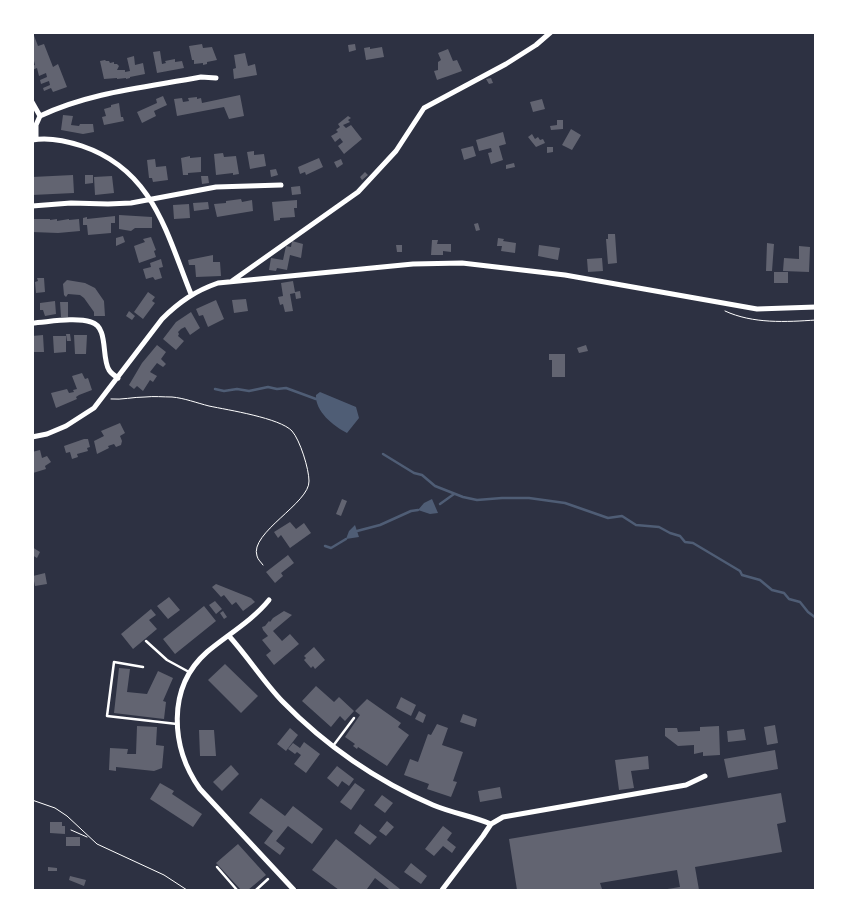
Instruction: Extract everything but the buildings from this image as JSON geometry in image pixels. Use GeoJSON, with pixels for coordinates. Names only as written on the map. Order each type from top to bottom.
{"type":"FeatureCollection","features":[{"type":"Feature","properties":{"kind":"street"},"geometry":{"type":"LineString","coordinates":[[232,281],[358,192],[396,151],[424,108],[506,64],[536,45],[551,32]]}},
{"type":"Feature","properties":{"kind":"street"},"geometry":{"type":"LineString","coordinates":[[191,294],[158,210],[130,173],[110,159],[77,145],[34,139],[36,125],[40,116],[61,106],[82,99],[201,77],[216,78]]}},
{"type":"Feature","properties":{"kind":"street"},"geometry":{"type":"LineString","coordinates":[[32,102],[40,116]]}},
{"type":"Feature","properties":{"kind":"street"},"geometry":{"type":"LineString","coordinates":[[32,206],[71,203],[108,204],[151,199],[216,187],[281,185]]}},
{"type":"Feature","properties":{"kind":"street"},"geometry":{"type":"LineString","coordinates":[[32,437],[47,434],[66,426],[94,408],[174,306],[191,294],[210,286],[232,281],[413,264],[462,263],[565,276],[757,310],[816,307]]}},
{"type":"Feature","properties":{"kind":"street"},"geometry":{"type":"LineString","coordinates":[[32,323],[83,320],[93,322],[102,332],[104,355],[109,372],[118,378]]}},
{"type":"Feature","properties":{"kind":"street"},"geometry":{"type":"LineString","coordinates":[[269,600],[230,636],[207,653],[190,673],[180,699],[178,724],[182,755],[192,778],[294,890]]}},
{"type":"Feature","properties":{"kind":"street"},"geometry":{"type":"LineString","coordinates":[[230,636],[282,701],[333,746],[384,781],[412,795],[453,813],[491,824]]}},
{"type":"Feature","properties":{"kind":"street"},"geometry":{"type":"LineString","coordinates":[[442,890],[491,824],[503,816],[686,785],[705,776]]}},
{"type":"Feature","properties":{"kind":"lane"},"geometry":{"type":"LineString","coordinates":[[146,642],[167,660],[190,673]]}},
{"type":"Feature","properties":{"kind":"lane"},"geometry":{"type":"LineString","coordinates":[[142,667],[114,662],[107,716],[178,724]]}},
{"type":"Feature","properties":{"kind":"lane"},"geometry":{"type":"LineString","coordinates":[[333,746],[354,718]]}},
{"type":"Feature","properties":{"kind":"lane"},"geometry":{"type":"LineString","coordinates":[[216,867],[237,890]]}},
{"type":"Feature","properties":{"kind":"lane"},"geometry":{"type":"LineString","coordinates":[[256,890],[268,879]]}},
{"type":"Feature","properties":{"kind":"lane"},"geometry":{"type":"LineString","coordinates":[[260,887],[263,890]]}},
{"type":"Feature","properties":{"kind":"path"},"geometry":{"type":"LineString","coordinates":[[103,398],[118,400],[146,397],[174,398],[268,420],[292,431],[304,455],[309,474],[309,485],[303,497],[268,529],[259,545],[256,552],[257,558],[264,565]]}},
{"type":"Feature","properties":{"kind":"path"},"geometry":{"type":"LineString","coordinates":[[32,800],[55,808],[67,816],[97,844],[164,875],[187,890]]}},
{"type":"Feature","properties":{"kind":"path"},"geometry":{"type":"LineString","coordinates":[[71,830],[88,837]]}},
{"type":"Feature","properties":{"kind":"water"},"geometry":{"type":"Polygon","coordinates":[[[320,392],[356,407],[359,418],[347,433],[331,422],[318,407],[316,395],[320,392]]]}},
{"type":"Feature","properties":{"kind":"water"},"geometry":{"type":"Polygon","coordinates":[[[432,499],[438,513],[430,514],[418,510],[424,503],[432,499]]]}},
{"type":"Feature","properties":{"kind":"water"},"geometry":{"type":"Polygon","coordinates":[[[355,525],[359,537],[346,539],[349,531],[355,525]]]}},
{"type":"Feature","properties":{"kind":"waterway"},"geometry":{"type":"LineString","coordinates":[[215,389],[249,391],[268,387],[286,388],[316,399]]}},
{"type":"Feature","properties":{"kind":"waterway"},"geometry":{"type":"LineString","coordinates":[[383,454],[414,473],[422,475],[435,486],[463,497],[477,500],[529,498],[565,503],[608,518],[622,516],[636,525],[659,527],[680,536],[685,542],[693,543],[740,571],[742,575],[760,580],[772,590],[784,593],[789,599],[800,602],[816,618]]}},
{"type":"Feature","properties":{"kind":"waterway"},"geometry":{"type":"LineString","coordinates":[[440,504],[454,494]]}},
{"type":"Feature","properties":{"kind":"waterway"},"geometry":{"type":"LineString","coordinates":[[357,531],[380,525],[411,511],[418,510]]}},
{"type":"Feature","properties":{"kind":"waterway"},"geometry":{"type":"LineString","coordinates":[[325,546],[331,548],[346,539]]}}]}
